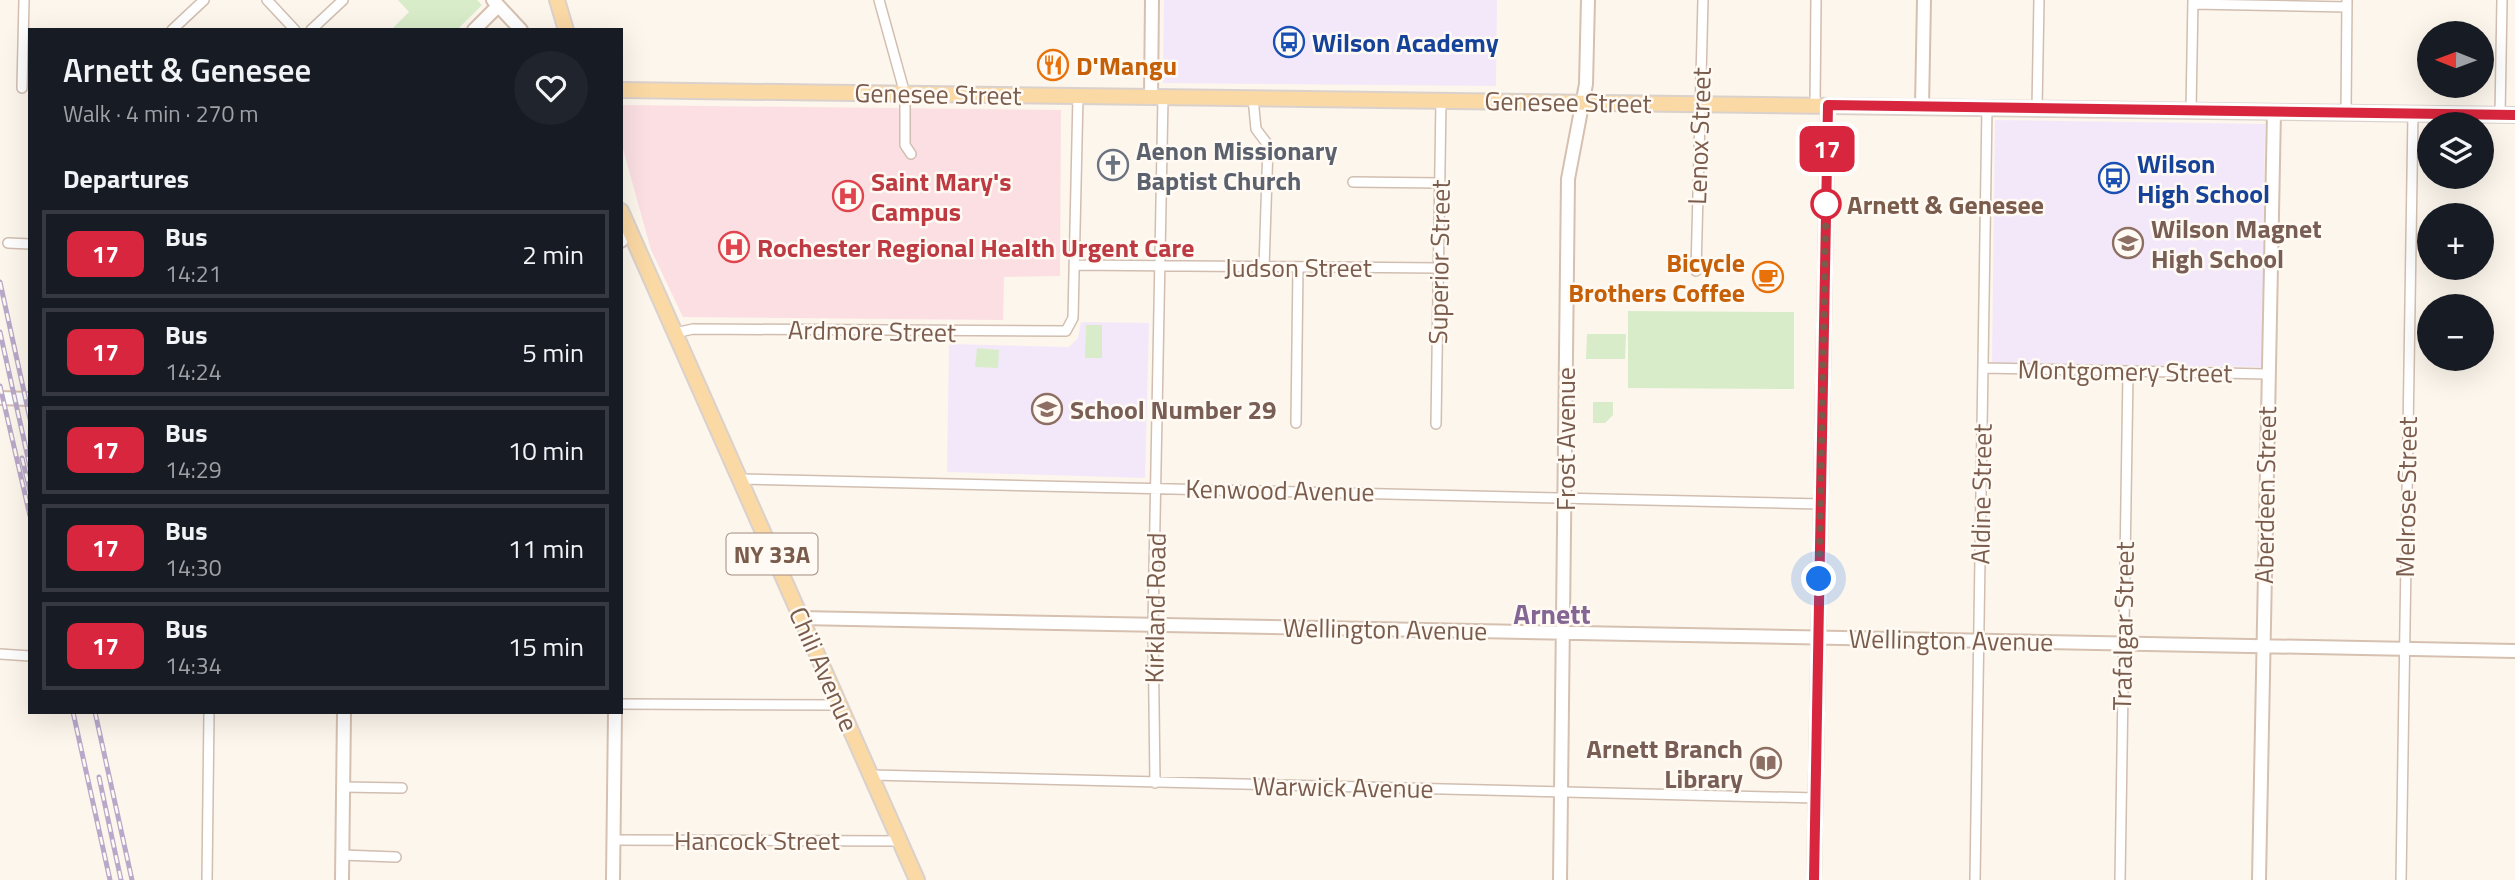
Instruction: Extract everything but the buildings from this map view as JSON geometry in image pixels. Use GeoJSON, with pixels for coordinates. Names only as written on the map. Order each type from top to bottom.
{"type":"FeatureCollection","features":[{"type":"Feature","properties":{"kind":"main road"},"geometry":{"type":"LineString","coordinates":[[557,0],[565,28]]}},
{"type":"Feature","properties":{"kind":"main road","name":"Genesee Street"},"geometry":{"type":"LineString","coordinates":[[623,90],[2508,115]]}},
{"type":"Feature","properties":{"kind":"main road","name":"Chili Avenue"},"geometry":{"type":"LineString","coordinates":[[625,235],[675,333],[917,880]]}},
{"type":"Feature","properties":{"kind":"street"},"geometry":{"type":"LineString","coordinates":[[23,88],[24,0]]}},
{"type":"Feature","properties":{"kind":"street"},"geometry":{"type":"LineString","coordinates":[[174,28],[204,0]]}},
{"type":"Feature","properties":{"kind":"street"},"geometry":{"type":"LineString","coordinates":[[267,0],[293,28]]}},
{"type":"Feature","properties":{"kind":"street"},"geometry":{"type":"LineString","coordinates":[[313,28],[343,0]]}},
{"type":"Feature","properties":{"kind":"street"},"geometry":{"type":"LineString","coordinates":[[879,0],[905,94],[905,145],[911,154]]}},
{"type":"Feature","properties":{"kind":"street"},"geometry":{"type":"LineString","coordinates":[[1152,0],[1157,97]]}},
{"type":"Feature","properties":{"kind":"street","name":"Frost Avenue"},"geometry":{"type":"LineString","coordinates":[[1560,880],[1565,632],[1567,179],[1583,102],[1588,0]]}},
{"type":"Feature","properties":{"kind":"street","name":"Lenox Street"},"geometry":{"type":"LineString","coordinates":[[1696,271],[1703,0]]}},
{"type":"Feature","properties":{"kind":"street"},"geometry":{"type":"LineString","coordinates":[[1814,880],[1821,504],[1822,105],[1816,0]]}},
{"type":"Feature","properties":{"kind":"street"},"geometry":{"type":"LineString","coordinates":[[1922,106],[1924,0]]}},
{"type":"Feature","properties":{"kind":"street"},"geometry":{"type":"LineString","coordinates":[[2037,108],[2039,0]]}},
{"type":"Feature","properties":{"kind":"street"},"geometry":{"type":"LineString","coordinates":[[2502,0],[2508,115]]}},
{"type":"Feature","properties":{"kind":"street"},"geometry":{"type":"LineString","coordinates":[[2191,110],[2193,2],[2347,3],[2346,112]]}},
{"type":"Feature","properties":{"kind":"street"},"geometry":{"type":"LineString","coordinates":[[476,28],[496,3],[519,28]]}},
{"type":"Feature","properties":{"kind":"street"},"geometry":{"type":"LineString","coordinates":[[1074,265],[1078,96]]}},
{"type":"Feature","properties":{"kind":"street","name":"Kirkland Road"},"geometry":{"type":"LineString","coordinates":[[1155,783],[1153,625],[1158,489],[1160,266],[1157,97]]}},
{"type":"Feature","properties":{"kind":"street"},"geometry":{"type":"LineString","coordinates":[[1253,98],[1256,130],[1268,145],[1264,268]]}},
{"type":"Feature","properties":{"kind":"street","name":"Superior Street"},"geometry":{"type":"LineString","coordinates":[[1436,424],[1441,100]]}},
{"type":"Feature","properties":{"kind":"street","name":"Aldine Street"},"geometry":{"type":"LineString","coordinates":[[1975,880],[1987,107]]}},
{"type":"Feature","properties":{"kind":"street","name":"Aberdeen Street"},"geometry":{"type":"LineString","coordinates":[[2259,880],[2274,111]]}},
{"type":"Feature","properties":{"kind":"street","name":"Melrose Street"},"geometry":{"type":"LineString","coordinates":[[2401,880],[2413,113]]}},
{"type":"Feature","properties":{"kind":"street"},"geometry":{"type":"LineString","coordinates":[[1353,182],[1440,183]]}},
{"type":"Feature","properties":{"kind":"street"},"geometry":{"type":"LineString","coordinates":[[8,243],[28,244]]}},
{"type":"Feature","properties":{"kind":"street","name":"Judson Street"},"geometry":{"type":"LineString","coordinates":[[1074,265],[1439,268]]}},
{"type":"Feature","properties":{"kind":"street","name":"Ardmore Street"},"geometry":{"type":"LineString","coordinates":[[675,333],[693,329],[1059,333],[1069,329],[1073,318],[1074,265]]}},
{"type":"Feature","properties":{"kind":"street"},"geometry":{"type":"LineString","coordinates":[[1296,423],[1298,268]]}},
{"type":"Feature","properties":{"kind":"street","name":"Montgomery Street"},"geometry":{"type":"LineString","coordinates":[[1983,368],[2267,374]]}},
{"type":"Feature","properties":{"kind":"street","name":"Trafalgar Street"},"geometry":{"type":"LineString","coordinates":[[2120,880],[2128,373]]}},
{"type":"Feature","properties":{"kind":"street"},"geometry":{"type":"LineString","coordinates":[[0,398],[28,399]]}},
{"type":"Feature","properties":{"kind":"street","name":"Kenwood Avenue"},"geometry":{"type":"LineString","coordinates":[[739,478],[1821,504]]}},
{"type":"Feature","properties":{"kind":"street","name":"Wellington Avenue"},"geometry":{"type":"LineString","coordinates":[[800,618],[2515,651]]}},
{"type":"Feature","properties":{"kind":"street"},"geometry":{"type":"LineString","coordinates":[[0,654],[28,656]]}},
{"type":"Feature","properties":{"kind":"street"},"geometry":{"type":"LineString","coordinates":[[623,704],[839,705]]}},
{"type":"Feature","properties":{"kind":"street"},"geometry":{"type":"LineString","coordinates":[[208,880],[209,714]]}},
{"type":"Feature","properties":{"kind":"street"},"geometry":{"type":"LineString","coordinates":[[341,880],[344,714]]}},
{"type":"Feature","properties":{"kind":"street"},"geometry":{"type":"LineString","coordinates":[[613,880],[615,714]]}},
{"type":"Feature","properties":{"kind":"street","name":"Warwick Avenue"},"geometry":{"type":"LineString","coordinates":[[871,775],[1815,799]]}},
{"type":"Feature","properties":{"kind":"street"},"geometry":{"type":"LineString","coordinates":[[343,787],[402,788]]}},
{"type":"Feature","properties":{"kind":"street","name":"Hancock Street"},"geometry":{"type":"LineString","coordinates":[[613,839],[900,841]]}},
{"type":"Feature","properties":{"kind":"street"},"geometry":{"type":"LineString","coordinates":[[342,855],[396,857]]}},
{"type":"Feature","properties":{"kind":"shaded area"},"geometry":{"type":"Polygon","coordinates":[[[1164,0],[1497,0],[1496,86],[1163,83],[1164,0]]]}},
{"type":"Feature","properties":{"kind":"shaded area","name":"Saint Mary's Campus"},"geometry":{"type":"Polygon","coordinates":[[[623,105],[1061,110],[1060,276],[1004,277],[1003,320],[683,317],[651,250],[623,149],[623,105]]]}},
{"type":"Feature","properties":{"kind":"shaded area","name":"Wilson Magnet High School"},"geometry":{"type":"Polygon","coordinates":[[[1995,120],[2265,124],[2262,367],[1992,363],[1995,120]]]}},
{"type":"Feature","properties":{"kind":"shaded area","name":"School Number 29"},"geometry":{"type":"Polygon","coordinates":[[[1081,322],[1149,323],[1145,478],[947,472],[949,344],[1069,347],[1078,338],[1081,322]]]}},
{"type":"Feature","properties":{"kind":"green space"},"geometry":{"type":"Polygon","coordinates":[[[398,0],[477,0],[482,5],[459,28],[393,28],[409,12],[398,0]]]}},
{"type":"Feature","properties":{"kind":"green space"},"geometry":{"type":"Polygon","coordinates":[[[1628,311],[1794,312],[1794,389],[1628,388],[1628,311]]]}},
{"type":"Feature","properties":{"kind":"green space"},"geometry":{"type":"Polygon","coordinates":[[[1086,325],[1102,325],[1102,358],[1085,358],[1086,325]]]}},
{"type":"Feature","properties":{"kind":"green space"},"geometry":{"type":"Polygon","coordinates":[[[1587,334],[1626,334],[1625,359],[1586,359],[1587,334]]]}},
{"type":"Feature","properties":{"kind":"green space"},"geometry":{"type":"Polygon","coordinates":[[[977,348],[999,350],[998,368],[975,367],[977,348]]]}},
{"type":"Feature","properties":{"kind":"green space"},"geometry":{"type":"Polygon","coordinates":[[[1593,402],[1613,402],[1613,415],[1605,423],[1593,423],[1593,402]]]}},
{"type":"Feature","properties":{"kind":"railway"},"geometry":{"type":"LineString","coordinates":[[0,282],[28,410]]}},
{"type":"Feature","properties":{"kind":"railway"},"geometry":{"type":"LineString","coordinates":[[0,332],[28,458]]}},
{"type":"Feature","properties":{"kind":"railway"},"geometry":{"type":"LineString","coordinates":[[0,386],[28,507]]}},
{"type":"Feature","properties":{"kind":"railway"},"geometry":{"type":"LineString","coordinates":[[22,458],[28,483]]}},
{"type":"Feature","properties":{"kind":"railway"},"geometry":{"type":"LineString","coordinates":[[73,714],[110,880]]}},
{"type":"Feature","properties":{"kind":"railway"},"geometry":{"type":"LineString","coordinates":[[95,714],[132,880]]}},
{"type":"Feature","properties":{"kind":"railway"},"geometry":{"type":"LineString","coordinates":[[99,777],[121,880]]}},
{"type":"Feature","properties":{"kind":"bus line","name":"17"},"geometry":{"type":"LineString","coordinates":[[1814,880],[1828,105],[2515,115]]}},
{"type":"Feature","properties":{"kind":"place","name":"Wilson Academy"},"geometry":{"type":"Point","coordinates":[1289,42]}},
{"type":"Feature","properties":{"kind":"place","name":"D'Mangu"},"geometry":{"type":"Point","coordinates":[1053,65]}},
{"type":"Feature","properties":{"kind":"place","name":"Aenon Missionary Baptist Church"},"geometry":{"type":"Point","coordinates":[1113,165]}},
{"type":"Feature","properties":{"kind":"place","name":"Wilson High School"},"geometry":{"type":"Point","coordinates":[2114,178]}},
{"type":"Feature","properties":{"kind":"place","name":"Saint Mary's Campus"},"geometry":{"type":"Point","coordinates":[848,196]}},
{"type":"Feature","properties":{"kind":"place","name":"Arnett & Genesee"},"geometry":{"type":"Point","coordinates":[1826,204]}},
{"type":"Feature","properties":{"kind":"place","name":"Wilson Magnet High School"},"geometry":{"type":"Point","coordinates":[2128,243]}},
{"type":"Feature","properties":{"kind":"place","name":"Rochester Regional Health Urgent Care"},"geometry":{"type":"Point","coordinates":[734,247]}},
{"type":"Feature","properties":{"kind":"place","name":"Bicycle Brothers Coffee"},"geometry":{"type":"Point","coordinates":[1768,277]}},
{"type":"Feature","properties":{"kind":"place","name":"School Number 29"},"geometry":{"type":"Point","coordinates":[1047,409]}},
{"type":"Feature","properties":{"kind":"place","name":"Arnett Branch Library"},"geometry":{"type":"Point","coordinates":[1766,763]}},
{"type":"Feature","properties":{"kind":"district","name":"Arnett"},"geometry":{"type":"Point","coordinates":[1552,613]}},
{"type":"Feature","properties":{"kind":"route"},"geometry":{"type":"LineString","coordinates":[[1819,579],[1826,204]]}}]}
